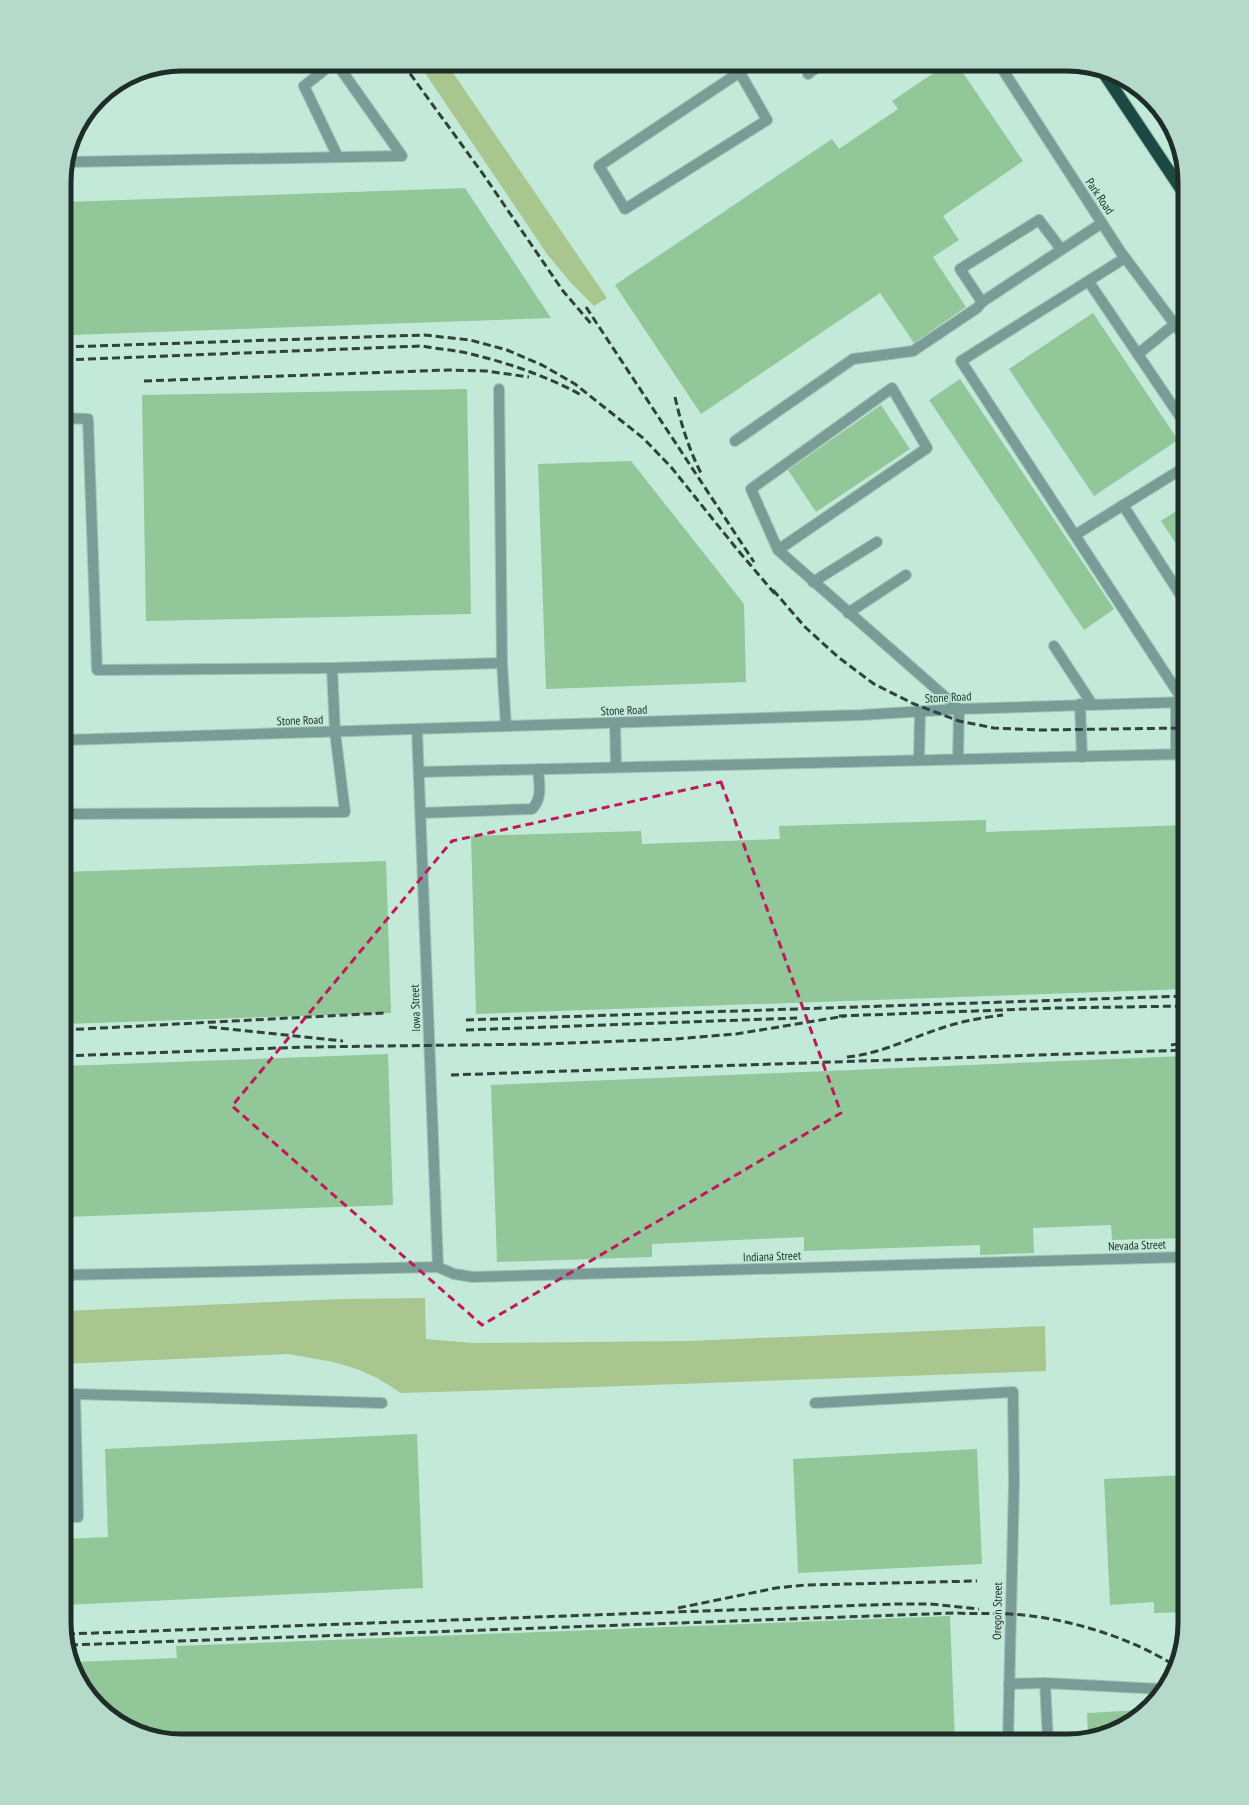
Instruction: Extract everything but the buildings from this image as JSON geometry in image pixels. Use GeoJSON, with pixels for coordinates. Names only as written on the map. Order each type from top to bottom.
{"type":"FeatureCollection","features":[{"type":"Feature","properties":{"kind":"highway"},"geometry":{"type":"LineString","coordinates":[[1107,79],[1178,184]]}},
{"type":"Feature","properties":{"kind":"street"},"geometry":{"type":"LineString","coordinates":[[323,71],[304,86],[338,157]]}},
{"type":"Feature","properties":{"kind":"street"},"geometry":{"type":"LineString","coordinates":[[73,162],[402,156],[342,71]]}},
{"type":"Feature","properties":{"kind":"street"},"geometry":{"type":"LineString","coordinates":[[740,73],[767,120],[625,209],[598,166],[743,71]]}},
{"type":"Feature","properties":{"kind":"street"},"geometry":{"type":"LineString","coordinates":[[808,74],[812,71]]}},
{"type":"Feature","properties":{"kind":"street","name":"Park Road"},"geometry":{"type":"LineString","coordinates":[[1005,71],[1125,258],[1178,328]]}},
{"type":"Feature","properties":{"kind":"street"},"geometry":{"type":"LineString","coordinates":[[982,302],[960,269],[1039,220],[1061,249]]}},
{"type":"Feature","properties":{"kind":"street"},"geometry":{"type":"LineString","coordinates":[[735,441],[853,359],[913,351],[977,308],[982,302],[1102,223]]}},
{"type":"Feature","properties":{"kind":"street"},"geometry":{"type":"LineString","coordinates":[[1125,258],[961,361],[1178,696]]}},
{"type":"Feature","properties":{"kind":"street"},"geometry":{"type":"LineString","coordinates":[[1089,282],[1178,414]]}},
{"type":"Feature","properties":{"kind":"street"},"geometry":{"type":"LineString","coordinates":[[1138,354],[1175,324]]}},
{"type":"Feature","properties":{"kind":"street"},"geometry":{"type":"LineString","coordinates":[[778,550],[927,448],[892,388],[751,489],[778,550],[959,709],[958,759]]}},
{"type":"Feature","properties":{"kind":"street"},"geometry":{"type":"LineString","coordinates":[[499,389],[502,663],[506,726]]}},
{"type":"Feature","properties":{"kind":"street"},"geometry":{"type":"LineString","coordinates":[[71,418],[88,419],[97,670],[332,668],[502,663]]}},
{"type":"Feature","properties":{"kind":"street"},"geometry":{"type":"LineString","coordinates":[[1074,536],[1178,471]]}},
{"type":"Feature","properties":{"kind":"street"},"geometry":{"type":"LineString","coordinates":[[1123,505],[1178,591]]}},
{"type":"Feature","properties":{"kind":"street"},"geometry":{"type":"LineString","coordinates":[[813,582],[877,542]]}},
{"type":"Feature","properties":{"kind":"street"},"geometry":{"type":"LineString","coordinates":[[848,613],[906,575]]}},
{"type":"Feature","properties":{"kind":"street"},"geometry":{"type":"LineString","coordinates":[[1054,646],[1092,704]]}},
{"type":"Feature","properties":{"kind":"street"},"geometry":{"type":"LineString","coordinates":[[71,814],[346,812],[335,732],[332,668]]}},
{"type":"Feature","properties":{"kind":"street","name":"Stone Road"},"geometry":{"type":"LineString","coordinates":[[71,740],[615,723],[920,712],[1080,704],[1178,702]]}},
{"type":"Feature","properties":{"kind":"street"},"geometry":{"type":"LineString","coordinates":[[1080,704],[1082,757]]}},
{"type":"Feature","properties":{"kind":"street"},"geometry":{"type":"LineString","coordinates":[[919,760],[920,712]]}},
{"type":"Feature","properties":{"kind":"street"},"geometry":{"type":"LineString","coordinates":[[615,723],[616,767]]}},
{"type":"Feature","properties":{"kind":"street","name":"Iowa Street"},"geometry":{"type":"LineString","coordinates":[[417,729],[438,1267]]}},
{"type":"Feature","properties":{"kind":"street"},"geometry":{"type":"LineString","coordinates":[[419,772],[1178,754]]}},
{"type":"Feature","properties":{"kind":"street"},"geometry":{"type":"LineString","coordinates":[[421,813],[532,809],[537,804],[539,797],[538,769]]}},
{"type":"Feature","properties":{"kind":"street","name":"Nevada Street"},"geometry":{"type":"LineString","coordinates":[[1090,1260],[1178,1257]]}},
{"type":"Feature","properties":{"kind":"street","name":"Indiana Street"},"geometry":{"type":"LineString","coordinates":[[438,1267],[454,1274],[473,1277],[1090,1260]]}},
{"type":"Feature","properties":{"kind":"street"},"geometry":{"type":"LineString","coordinates":[[71,1275],[438,1267]]}},
{"type":"Feature","properties":{"kind":"street","name":"Oregon Street"},"geometry":{"type":"LineString","coordinates":[[815,1403],[1013,1392],[1014,1483],[1008,1734]]}},
{"type":"Feature","properties":{"kind":"street"},"geometry":{"type":"LineString","coordinates":[[71,1394],[382,1403]]}},
{"type":"Feature","properties":{"kind":"street"},"geometry":{"type":"LineString","coordinates":[[71,1517],[78,1517],[76,1394]]}},
{"type":"Feature","properties":{"kind":"street"},"geometry":{"type":"LineString","coordinates":[[1009,1684],[1045,1683],[1156,1689]]}},
{"type":"Feature","properties":{"kind":"street"},"geometry":{"type":"LineString","coordinates":[[1045,1683],[1048,1734]]}},
{"type":"Feature","properties":{"kind":"highlighted area"},"geometry":{"type":"Polygon","coordinates":[[[721,782],[841,1113],[482,1325],[232,1106],[452,841],[721,782]]]}},
{"type":"Feature","properties":{"kind":"green space"},"geometry":{"type":"Polygon","coordinates":[[[424,71],[452,71],[607,298],[594,306],[572,284],[547,254],[424,71]]]}},
{"type":"Feature","properties":{"kind":"green space"},"geometry":{"type":"Polygon","coordinates":[[[425,1298],[426,1339],[473,1343],[689,1341],[1045,1326],[1046,1371],[401,1393],[379,1379],[357,1369],[333,1362],[288,1354],[71,1364],[71,1311],[340,1299],[425,1298]]]}},
{"type":"Feature","properties":{"kind":"railway"},"geometry":{"type":"LineString","coordinates":[[408,71],[483,174],[563,291],[593,326]]}},
{"type":"Feature","properties":{"kind":"railway"},"geometry":{"type":"LineString","coordinates":[[586,307],[754,562]]}},
{"type":"Feature","properties":{"kind":"railway"},"geometry":{"type":"LineString","coordinates":[[71,347],[424,335],[470,340],[507,350],[542,365],[575,384],[643,438],[671,467],[775,594]]}},
{"type":"Feature","properties":{"kind":"railway"},"geometry":{"type":"LineString","coordinates":[[71,360],[422,346],[465,353],[499,362],[541,376],[581,395]]}},
{"type":"Feature","properties":{"kind":"railway"},"geometry":{"type":"LineString","coordinates":[[144,381],[449,370],[486,371],[529,377]]}},
{"type":"Feature","properties":{"kind":"railway"},"geometry":{"type":"LineString","coordinates":[[675,397],[686,437],[702,475]]}},
{"type":"Feature","properties":{"kind":"railway"},"geometry":{"type":"LineString","coordinates":[[773,590],[805,627],[838,657],[874,684],[914,704],[959,721],[994,728],[1041,730],[1178,728]]}},
{"type":"Feature","properties":{"kind":"railway"},"geometry":{"type":"LineString","coordinates":[[466,1020],[1178,996]]}},
{"type":"Feature","properties":{"kind":"railway"},"geometry":{"type":"LineString","coordinates":[[839,1016],[1056,1008],[1178,1006]]}},
{"type":"Feature","properties":{"kind":"railway"},"geometry":{"type":"LineString","coordinates":[[71,1030],[384,1013]]}},
{"type":"Feature","properties":{"kind":"railway"},"geometry":{"type":"LineString","coordinates":[[847,1057],[881,1050],[952,1025],[1003,1015]]}},
{"type":"Feature","properties":{"kind":"railway"},"geometry":{"type":"LineString","coordinates":[[71,1056],[306,1047],[545,1044],[675,1039],[736,1034],[845,1016]]}},
{"type":"Feature","properties":{"kind":"railway"},"geometry":{"type":"LineString","coordinates":[[466,1030],[797,1018]]}},
{"type":"Feature","properties":{"kind":"railway"},"geometry":{"type":"LineString","coordinates":[[209,1027],[343,1041]]}},
{"type":"Feature","properties":{"kind":"railway"},"geometry":{"type":"LineString","coordinates":[[1171,1045],[1178,1044]]}},
{"type":"Feature","properties":{"kind":"railway"},"geometry":{"type":"LineString","coordinates":[[451,1075],[1178,1050]]}},
{"type":"Feature","properties":{"kind":"railway"},"geometry":{"type":"LineString","coordinates":[[678,1608],[776,1588],[805,1585],[977,1581]]}},
{"type":"Feature","properties":{"kind":"railway"},"geometry":{"type":"LineString","coordinates":[[72,1634],[896,1604],[930,1604],[979,1609]]}},
{"type":"Feature","properties":{"kind":"railway"},"geometry":{"type":"LineString","coordinates":[[73,1645],[955,1613],[1010,1614],[1052,1619],[1116,1637],[1136,1645],[1171,1663]]}}]}
